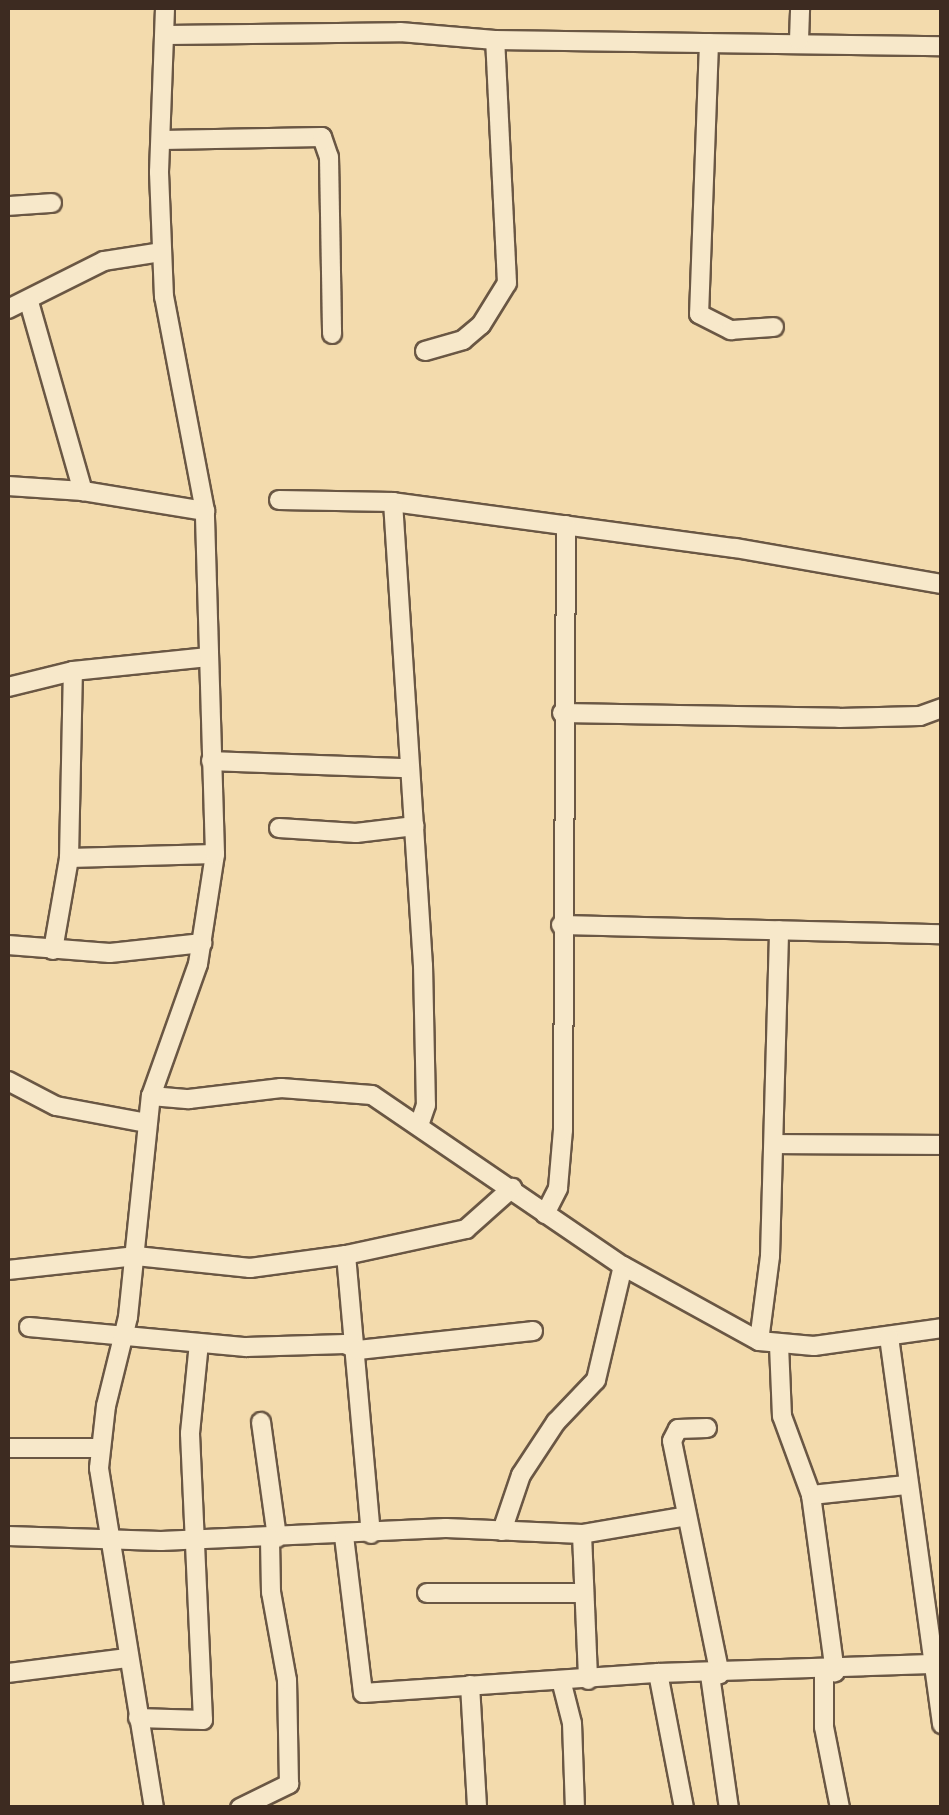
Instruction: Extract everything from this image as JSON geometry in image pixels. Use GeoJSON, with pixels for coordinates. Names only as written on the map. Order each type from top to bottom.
{"type":"FeatureCollection","features":[{"type":"Feature","properties":{"kind":"street"},"geometry":{"type":"LineString","coordinates":[[154,1808],[106,1538],[100,1448],[125,1332],[152,1096],[202,944],[215,854],[205,511],[169,336],[162,252],[162,140],[168,35],[165,8]]}},
{"type":"Feature","properties":{"kind":"street"},"geometry":{"type":"LineString","coordinates":[[799,40],[800,8]]}},
{"type":"Feature","properties":{"kind":"street"},"geometry":{"type":"LineString","coordinates":[[168,35],[400,32],[495,40],[799,40],[942,46]]}},
{"type":"Feature","properties":{"kind":"street"},"geometry":{"type":"LineString","coordinates":[[424,351],[472,333],[507,283],[495,40]]}},
{"type":"Feature","properties":{"kind":"street"},"geometry":{"type":"LineString","coordinates":[[709,43],[699,314],[731,330],[774,327]]}},
{"type":"Feature","properties":{"kind":"street"},"geometry":{"type":"LineString","coordinates":[[162,140],[322,137],[329,157],[332,334]]}},
{"type":"Feature","properties":{"kind":"street"},"geometry":{"type":"LineString","coordinates":[[8,206],[52,203]]}},
{"type":"Feature","properties":{"kind":"street"},"geometry":{"type":"LineString","coordinates":[[8,309],[29,302],[104,260],[162,252]]}},
{"type":"Feature","properties":{"kind":"street"},"geometry":{"type":"LineString","coordinates":[[29,302],[83,490]]}},
{"type":"Feature","properties":{"kind":"street"},"geometry":{"type":"LineString","coordinates":[[8,486],[83,490],[205,511]]}},
{"type":"Feature","properties":{"kind":"street"},"geometry":{"type":"LineString","coordinates":[[279,500],[394,502],[942,584]]}},
{"type":"Feature","properties":{"kind":"street"},"geometry":{"type":"LineString","coordinates":[[394,502],[406,768],[415,826],[427,1076],[419,1125]]}},
{"type":"Feature","properties":{"kind":"street"},"geometry":{"type":"LineString","coordinates":[[545,1214],[558,1188],[563,1130],[562,713],[566,525]]}},
{"type":"Feature","properties":{"kind":"street"},"geometry":{"type":"LineString","coordinates":[[8,687],[73,671],[208,657]]}},
{"type":"Feature","properties":{"kind":"street"},"geometry":{"type":"LineString","coordinates":[[53,950],[69,858],[73,671]]}},
{"type":"Feature","properties":{"kind":"street"},"geometry":{"type":"LineString","coordinates":[[562,713],[839,718],[920,716],[942,708]]}},
{"type":"Feature","properties":{"kind":"street"},"geometry":{"type":"LineString","coordinates":[[211,762],[406,768]]}},
{"type":"Feature","properties":{"kind":"street"},"geometry":{"type":"LineString","coordinates":[[279,828],[356,833],[415,826]]}},
{"type":"Feature","properties":{"kind":"street"},"geometry":{"type":"LineString","coordinates":[[69,858],[215,854]]}},
{"type":"Feature","properties":{"kind":"street"},"geometry":{"type":"LineString","coordinates":[[561,925],[942,934]]}},
{"type":"Feature","properties":{"kind":"street"},"geometry":{"type":"LineString","coordinates":[[759,1342],[774,1144],[780,930]]}},
{"type":"Feature","properties":{"kind":"street"},"geometry":{"type":"LineString","coordinates":[[8,945],[53,950],[202,944]]}},
{"type":"Feature","properties":{"kind":"street"},"geometry":{"type":"LineString","coordinates":[[8,1081],[56,1106],[147,1123]]}},
{"type":"Feature","properties":{"kind":"street"},"geometry":{"type":"LineString","coordinates":[[152,1096],[189,1100],[281,1088],[372,1095],[622,1266],[759,1342],[779,1345],[889,1337],[942,1328]]}},
{"type":"Feature","properties":{"kind":"street"},"geometry":{"type":"LineString","coordinates":[[774,1144],[942,1145]]}},
{"type":"Feature","properties":{"kind":"street"},"geometry":{"type":"LineString","coordinates":[[8,1270],[136,1256],[250,1268],[346,1254],[466,1229],[512,1188]]}},
{"type":"Feature","properties":{"kind":"street"},"geometry":{"type":"LineString","coordinates":[[346,1254],[358,1350],[371,1534]]}},
{"type":"Feature","properties":{"kind":"street"},"geometry":{"type":"LineString","coordinates":[[502,1531],[521,1475],[556,1422],[596,1380],[622,1266]]}},
{"type":"Feature","properties":{"kind":"street"},"geometry":{"type":"LineString","coordinates":[[29,1327],[125,1332],[200,1343],[345,1344],[358,1350],[533,1331]]}},
{"type":"Feature","properties":{"kind":"street"},"geometry":{"type":"LineString","coordinates":[[889,1337],[906,1485],[942,1724]]}},
{"type":"Feature","properties":{"kind":"street"},"geometry":{"type":"LineString","coordinates":[[138,1718],[203,1720],[199,1537],[190,1433],[200,1343]]}},
{"type":"Feature","properties":{"kind":"street"},"geometry":{"type":"LineString","coordinates":[[779,1345],[784,1428],[810,1495],[829,1671],[824,1727],[840,1808]]}},
{"type":"Feature","properties":{"kind":"street"},"geometry":{"type":"LineString","coordinates":[[240,1808],[289,1784],[287,1680],[272,1604],[274,1538],[260,1422]]}},
{"type":"Feature","properties":{"kind":"street"},"geometry":{"type":"LineString","coordinates":[[683,1518],[672,1434],[706,1428]]}},
{"type":"Feature","properties":{"kind":"street"},"geometry":{"type":"LineString","coordinates":[[8,1448],[100,1448]]}},
{"type":"Feature","properties":{"kind":"street"},"geometry":{"type":"LineString","coordinates":[[810,1495],[906,1485]]}},
{"type":"Feature","properties":{"kind":"street"},"geometry":{"type":"LineString","coordinates":[[8,1536],[274,1538],[502,1531],[582,1534],[683,1518],[692,1524],[730,1808]]}},
{"type":"Feature","properties":{"kind":"street"},"geometry":{"type":"LineString","coordinates":[[582,1534],[588,1680]]}},
{"type":"Feature","properties":{"kind":"street"},"geometry":{"type":"LineString","coordinates":[[344,1536],[363,1693],[658,1673],[829,1671],[931,1664]]}},
{"type":"Feature","properties":{"kind":"street"},"geometry":{"type":"LineString","coordinates":[[426,1593],[584,1593]]}},
{"type":"Feature","properties":{"kind":"street"},"geometry":{"type":"LineString","coordinates":[[8,1673],[126,1658]]}},
{"type":"Feature","properties":{"kind":"street"},"geometry":{"type":"LineString","coordinates":[[658,1673],[684,1808]]}},
{"type":"Feature","properties":{"kind":"street"},"geometry":{"type":"LineString","coordinates":[[560,1680],[572,1723],[575,1808]]}},
{"type":"Feature","properties":{"kind":"street"},"geometry":{"type":"LineString","coordinates":[[470,1685],[477,1808]]}}]}
